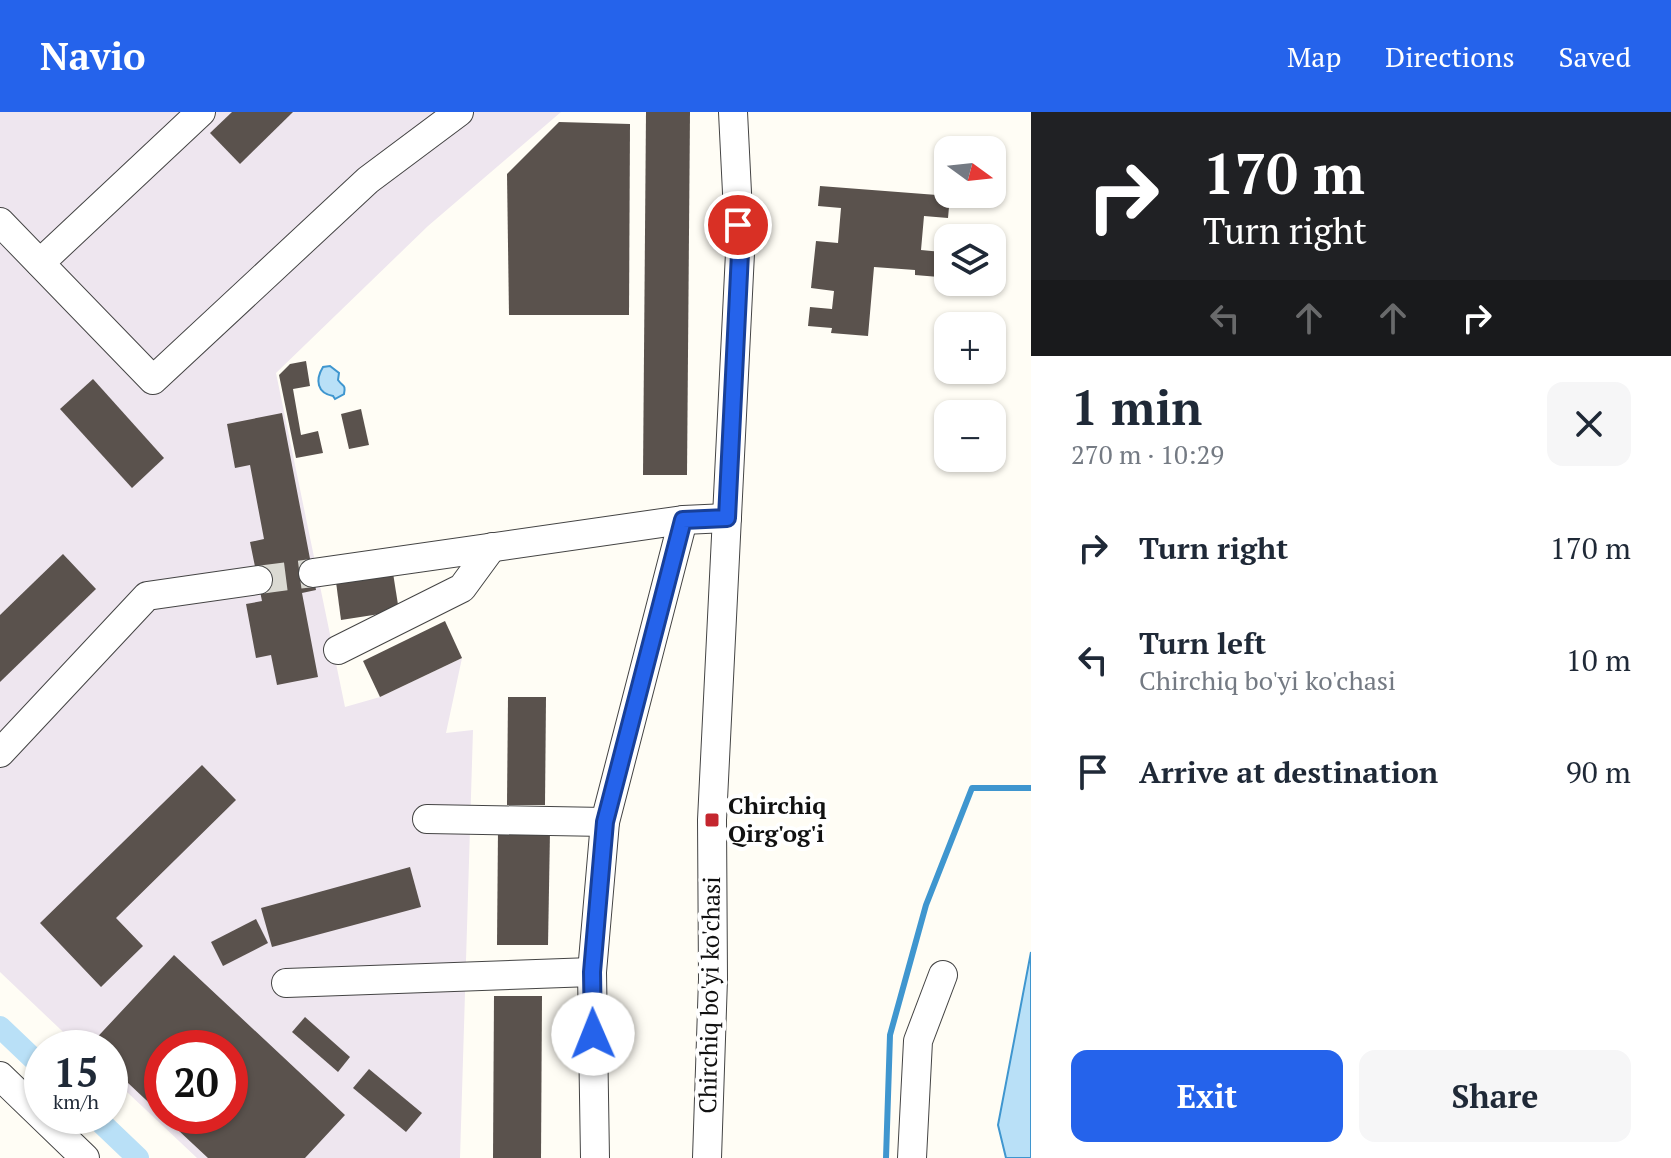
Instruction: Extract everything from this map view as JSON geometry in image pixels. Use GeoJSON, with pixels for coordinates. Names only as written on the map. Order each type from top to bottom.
{"type":"FeatureCollection","features":[{"type":"Feature","properties":{"kind":"street"},"geometry":{"type":"LineString","coordinates":[[40,263],[201,112]]}},
{"type":"Feature","properties":{"kind":"street"},"geometry":{"type":"LineString","coordinates":[[0,222],[153,380],[368,180],[459,112]]}},
{"type":"Feature","properties":{"kind":"street","name":"Chirchiq bo'yi ko'chasi"},"geometry":{"type":"LineString","coordinates":[[707,1158],[713,979],[712,820],[740,253],[733,112]]}},
{"type":"Feature","properties":{"kind":"street"},"geometry":{"type":"LineString","coordinates":[[313,573],[683,520],[727,518]]}},
{"type":"Feature","properties":{"kind":"street"},"geometry":{"type":"LineString","coordinates":[[595,1158],[592,972],[605,822],[683,520]]}},
{"type":"Feature","properties":{"kind":"street"},"geometry":{"type":"LineString","coordinates":[[338,650],[462,588],[492,547]]}},
{"type":"Feature","properties":{"kind":"street"},"geometry":{"type":"LineString","coordinates":[[0,753],[147,596],[258,580]]}},
{"type":"Feature","properties":{"kind":"street"},"geometry":{"type":"LineString","coordinates":[[427,819],[605,822]]}},
{"type":"Feature","properties":{"kind":"street"},"geometry":{"type":"LineString","coordinates":[[286,983],[592,972]]}},
{"type":"Feature","properties":{"kind":"street"},"geometry":{"type":"LineString","coordinates":[[912,1158],[918,1041],[943,975]]}},
{"type":"Feature","properties":{"kind":"street"},"geometry":{"type":"LineString","coordinates":[[0,1076],[85,1158]]}},
{"type":"Feature","properties":{"kind":"shaded area"},"geometry":{"type":"Polygon","coordinates":[[[0,112],[561,112],[428,226],[276,373],[345,707],[380,697],[462,658],[446,733],[473,730],[460,1158],[197,1158],[172,1134],[248,1134],[248,1030],[144,1030],[144,1108],[128,1093],[128,1030],[61,1030],[0,972],[0,112]]]}},
{"type":"Feature","properties":{"kind":"water"},"geometry":{"type":"Polygon","coordinates":[[[330,366],[339,373],[338,380],[345,389],[344,394],[335,399],[319,385],[323,367],[330,366]]]}},
{"type":"Feature","properties":{"kind":"water"},"geometry":{"type":"Polygon","coordinates":[[[1031,952],[1031,1158],[1006,1158],[998,1125],[1031,952]]]}},
{"type":"Feature","properties":{"kind":"building"},"geometry":{"type":"Polygon","coordinates":[[[232,112],[293,112],[240,164],[210,133],[232,112]]]}},
{"type":"Feature","properties":{"kind":"building"},"geometry":{"type":"Polygon","coordinates":[[[646,112],[690,112],[687,475],[643,475],[646,112]]]}},
{"type":"Feature","properties":{"kind":"building"},"geometry":{"type":"Polygon","coordinates":[[[559,122],[630,124],[629,315],[509,315],[507,174],[559,122]]]}},
{"type":"Feature","properties":{"kind":"building"},"geometry":{"type":"Polygon","coordinates":[[[820,186],[934,195],[934,208],[949,208],[948,218],[924,216],[921,250],[934,251],[934,277],[915,275],[915,270],[874,267],[868,336],[831,333],[832,328],[808,326],[810,307],[832,309],[834,291],[811,288],[816,241],[838,243],[841,208],[818,206],[820,186]]]}},
{"type":"Feature","properties":{"kind":"building"},"geometry":{"type":"Polygon","coordinates":[[[306,361],[310,386],[293,389],[301,435],[318,431],[323,453],[296,458],[279,375],[290,364],[306,361]]]}},
{"type":"Feature","properties":{"kind":"building"},"geometry":{"type":"Polygon","coordinates":[[[93,379],[164,458],[132,488],[60,409],[93,379]]]}},
{"type":"Feature","properties":{"kind":"building"},"geometry":{"type":"Polygon","coordinates":[[[361,409],[369,445],[349,449],[341,414],[361,409]]]}},
{"type":"Feature","properties":{"kind":"building"},"geometry":{"type":"Polygon","coordinates":[[[282,413],[316,590],[302,593],[318,677],[277,685],[271,655],[256,658],[246,604],[262,601],[250,542],[264,539],[250,465],[235,468],[227,424],[282,413]]]}},
{"type":"Feature","properties":{"kind":"building"},"geometry":{"type":"Polygon","coordinates":[[[63,554],[96,589],[0,682],[0,615],[63,554]]]}},
{"type":"Feature","properties":{"kind":"building"},"geometry":{"type":"Polygon","coordinates":[[[393,573],[399,611],[341,620],[336,582],[393,573]]]}},
{"type":"Feature","properties":{"kind":"building"},"geometry":{"type":"Polygon","coordinates":[[[445,621],[462,658],[380,697],[363,661],[445,621]]]}},
{"type":"Feature","properties":{"kind":"building"},"geometry":{"type":"Polygon","coordinates":[[[508,697],[546,697],[545,805],[507,805],[508,697]]]}},
{"type":"Feature","properties":{"kind":"building"},"geometry":{"type":"Polygon","coordinates":[[[202,765],[236,800],[116,918],[143,946],[101,987],[40,923],[202,765]]]}},
{"type":"Feature","properties":{"kind":"building"},"geometry":{"type":"Polygon","coordinates":[[[498,830],[550,831],[548,945],[497,945],[498,830]]]}},
{"type":"Feature","properties":{"kind":"building"},"geometry":{"type":"Polygon","coordinates":[[[410,867],[421,907],[272,947],[261,908],[410,867]]]}},
{"type":"Feature","properties":{"kind":"building"},"geometry":{"type":"Polygon","coordinates":[[[256,919],[268,943],[223,966],[211,942],[256,919]]]}},
{"type":"Feature","properties":{"kind":"building"},"geometry":{"type":"Polygon","coordinates":[[[174,955],[345,1115],[305,1158],[208,1158],[182,1134],[248,1134],[248,1030],[144,1030],[144,1098],[128,1083],[128,1030],[104,1030],[174,955]]]}},
{"type":"Feature","properties":{"kind":"building"},"geometry":{"type":"Polygon","coordinates":[[[494,996],[542,996],[541,1158],[493,1158],[494,996]]]}},
{"type":"Feature","properties":{"kind":"building"},"geometry":{"type":"Polygon","coordinates":[[[305,1017],[350,1057],[338,1072],[292,1032],[305,1017]]]}},
{"type":"Feature","properties":{"kind":"building"},"geometry":{"type":"Polygon","coordinates":[[[369,1069],[422,1113],[406,1132],[353,1088],[369,1069]]]}},
{"type":"Feature","properties":{"kind":"waterway"},"geometry":{"type":"LineString","coordinates":[[886,1158],[890,1035],[926,905],[972,788],[1031,788]]}},
{"type":"Feature","properties":{"kind":"waterway"},"geometry":{"type":"LineString","coordinates":[[0,1027],[24,1050]]}},
{"type":"Feature","properties":{"kind":"waterway"},"geometry":{"type":"LineString","coordinates":[[113,1134],[138,1158]]}},
{"type":"Feature","properties":{"kind":"tunnel"},"geometry":{"type":"LineString","coordinates":[[258,580],[313,573]]}},
{"type":"Feature","properties":{"kind":"place","name":"Chirchiq Qirg'og'i"},"geometry":{"type":"Point","coordinates":[712,820]}},
{"type":"Feature","properties":{"kind":"route"},"geometry":{"type":"LineString","coordinates":[[593,1034],[592,972],[605,822],[683,520],[727,518],[740,253],[738,225]]}}]}
